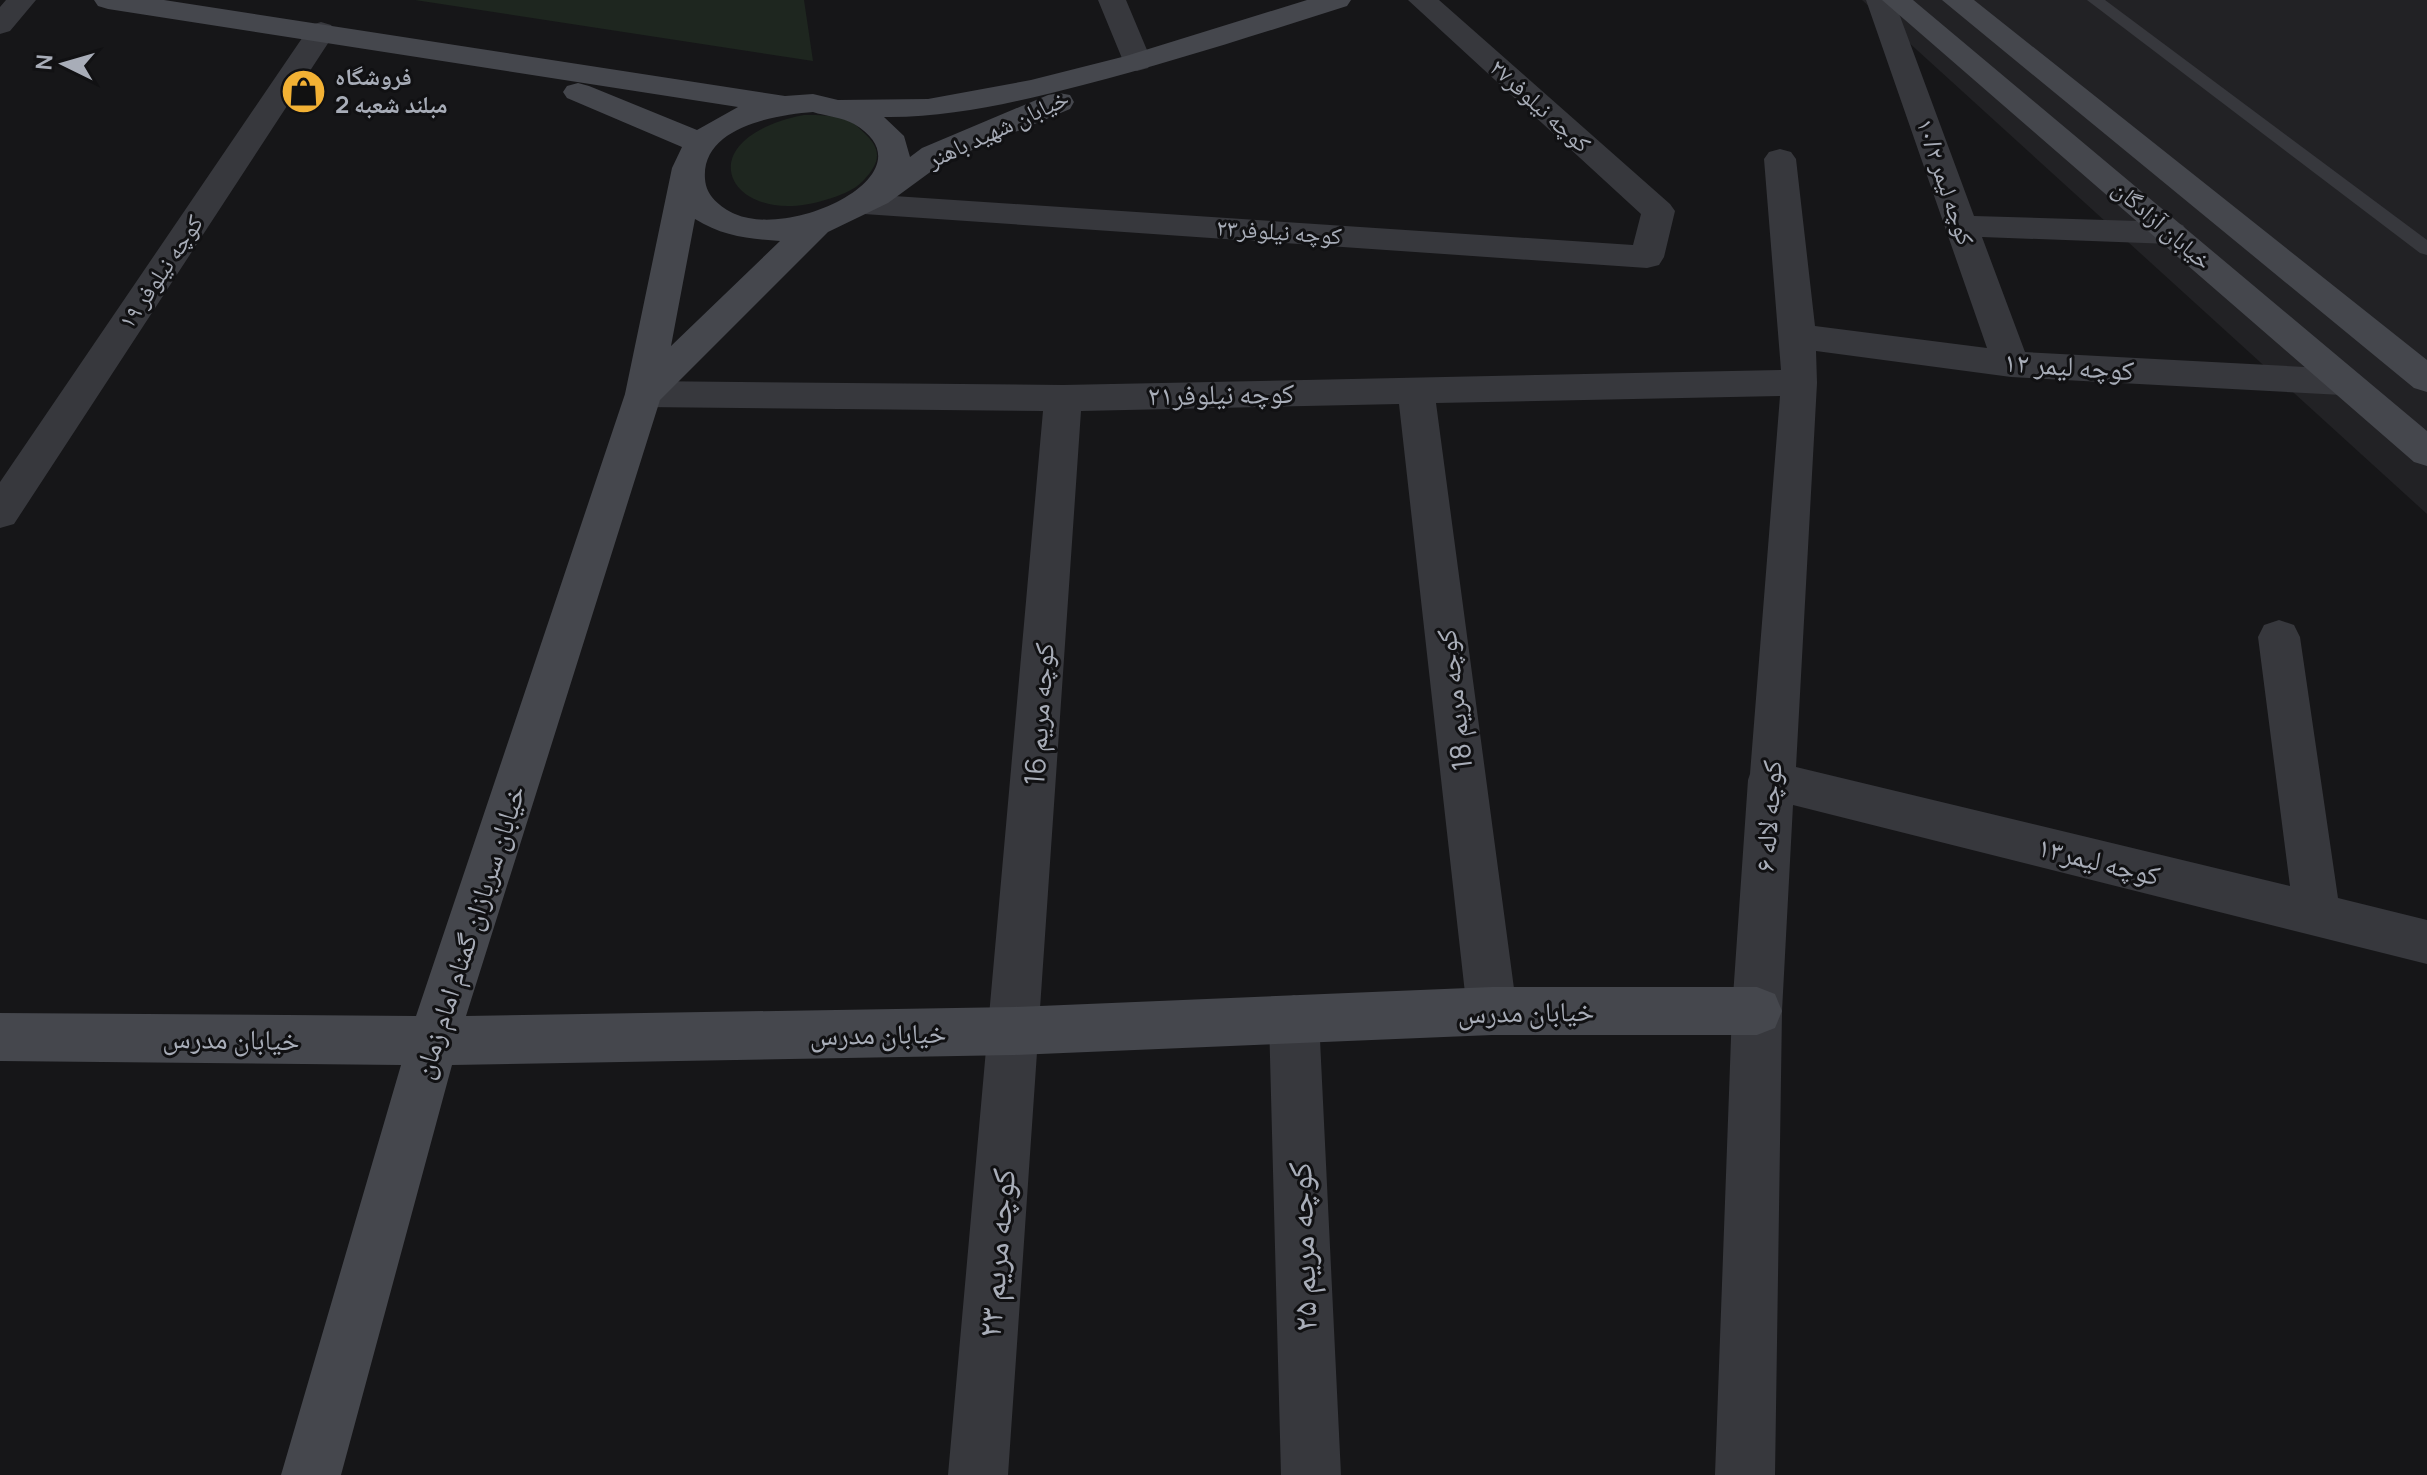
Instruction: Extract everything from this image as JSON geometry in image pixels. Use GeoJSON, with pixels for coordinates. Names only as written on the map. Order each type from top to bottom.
{"type":"FeatureCollection","features":[{"type":"Feature","properties":{"kind":"street"},"geometry":{"type":"LineString","coordinates":[[0,25],[22,0]]}},
{"type":"Feature","properties":{"kind":"street"},"geometry":{"type":"LineString","coordinates":[[108,0],[782,105]]}},
{"type":"Feature","properties":{"kind":"street"},"geometry":{"type":"LineString","coordinates":[[279,25],[298,0]]}},
{"type":"Feature","properties":{"kind":"street"},"geometry":{"type":"LineString","coordinates":[[1112,0],[1137,62]]}},
{"type":"Feature","properties":{"kind":"street","name":"خیابان شهید باهنر"},"geometry":{"type":"LineString","coordinates":[[845,107],[928,108],[1032,89],[1137,62],[1298,6],[1337,0]]}},
{"type":"Feature","properties":{"kind":"street","name":"کوچه نیلوفر۲۷"},"geometry":{"type":"LineString","coordinates":[[1422,0],[1658,211]]}},
{"type":"Feature","properties":{"kind":"street","name":"کوچه لیمر ۱۰/۲"},"geometry":{"type":"LineString","coordinates":[[1880,0],[2011,364]]}},
{"type":"Feature","properties":{"kind":"street","name":"خیابان آزادگان"},"geometry":{"type":"LineString","coordinates":[[1896,0],[2427,452]]}},
{"type":"Feature","properties":{"kind":"street","name":"خیابان آزادگان"},"geometry":{"type":"LineString","coordinates":[[1956,0],[2427,379]]}},
{"type":"Feature","properties":{"kind":"street","name":"کوچه نیلوفر ۱۹"},"geometry":{"type":"LineString","coordinates":[[0,513],[321,31]]}},
{"type":"Feature","properties":{"kind":"street"},"geometry":{"type":"LineString","coordinates":[[493,60],[608,103],[701,143]]}},
{"type":"Feature","properties":{"kind":"street","name":"خیابان شهید باهنر"},"geometry":{"type":"LineString","coordinates":[[864,204],[933,155],[1044,109],[1137,62]]}},
{"type":"Feature","properties":{"kind":"street"},"geometry":{"type":"LineString","coordinates":[[813,103],[845,107],[871,118],[880,126],[888,134],[895,154],[890,176],[864,204],[815,226],[779,231],[744,228],[715,219],[695,203],[686,183],[689,163],[701,143],[723,125],[750,112],[782,105],[813,103]]}},
{"type":"Feature","properties":{"kind":"street","name":"کوچه لاله ۶"},"geometry":{"type":"LineString","coordinates":[[1745,1475],[1757,1011],[1770,780],[1799,383],[1798,336],[1780,159]]}},
{"type":"Feature","properties":{"kind":"street","name":"خیابان سربازان گمنام امام زمان"},"geometry":{"type":"LineString","coordinates":[[311,1475],[433,1041],[643,394],[686,183]]}},
{"type":"Feature","properties":{"kind":"street","name":"کوچه نیلوفر۲۳"},"geometry":{"type":"LineString","coordinates":[[864,204],[1647,257],[1658,211]]}},
{"type":"Feature","properties":{"kind":"street","name":"خیابان سربازان گمنام امام زمان"},"geometry":{"type":"LineString","coordinates":[[643,394],[815,226]]}},
{"type":"Feature","properties":{"kind":"street"},"geometry":{"type":"LineString","coordinates":[[1961,226],[2171,233]]}},
{"type":"Feature","properties":{"kind":"street","name":"کوچه لیمر ۱۲"},"geometry":{"type":"LineString","coordinates":[[1798,336],[2011,364],[2342,382]]}},
{"type":"Feature","properties":{"kind":"street","name":"کوچه نیلوفر۲۱"},"geometry":{"type":"LineString","coordinates":[[643,394],[1063,398],[1799,383]]}},
{"type":"Feature","properties":{"kind":"street","name":"کوچه مریم 18"},"geometry":{"type":"LineString","coordinates":[[1416,390],[1492,1011]]}},
{"type":"Feature","properties":{"kind":"street","name":"کوچه مریم 16"},"geometry":{"type":"LineString","coordinates":[[1014,1031],[1063,398]]}},
{"type":"Feature","properties":{"kind":"street"},"geometry":{"type":"LineString","coordinates":[[2279,637],[2317,915]]}},
{"type":"Feature","properties":{"kind":"street","name":"کوچه لیمر۱۳"},"geometry":{"type":"LineString","coordinates":[[1770,780],[2427,942]]}},
{"type":"Feature","properties":{"kind":"street","name":"خیابان مدرس"},"geometry":{"type":"LineString","coordinates":[[0,1037],[433,1041],[1014,1031],[1492,1011],[1757,1011]]}},
{"type":"Feature","properties":{"kind":"street","name":"کوچه مریم ۲۵"},"geometry":{"type":"LineString","coordinates":[[1294,1019],[1311,1475]]}},
{"type":"Feature","properties":{"kind":"street","name":"کوچه مریم ۲۳"},"geometry":{"type":"LineString","coordinates":[[978,1475],[1014,1031]]}},
{"type":"Feature","properties":{"kind":"lane"},"geometry":{"type":"LineString","coordinates":[[2095,0],[2427,249]]}},
{"type":"Feature","properties":{"kind":"shaded area"},"geometry":{"type":"Polygon","coordinates":[[[415,0],[804,0],[813,61],[415,0]]]}},
{"type":"Feature","properties":{"kind":"shaded area"},"geometry":{"type":"Polygon","coordinates":[[[1862,0],[2427,0],[2427,514],[1862,0]]]}},
{"type":"Feature","properties":{"kind":"shaded area"},"geometry":{"type":"Polygon","coordinates":[[[804,115],[836,117],[856,126],[876,149],[876,161],[869,174],[859,185],[841,195],[792,206],[764,203],[744,193],[733,178],[732,160],[742,143],[766,127],[804,115]]]}},
{"type":"Feature","properties":{"kind":"place","name":"فروشگاه مبلند شعبه 2"},"geometry":{"type":"Point","coordinates":[304,91]}}]}
